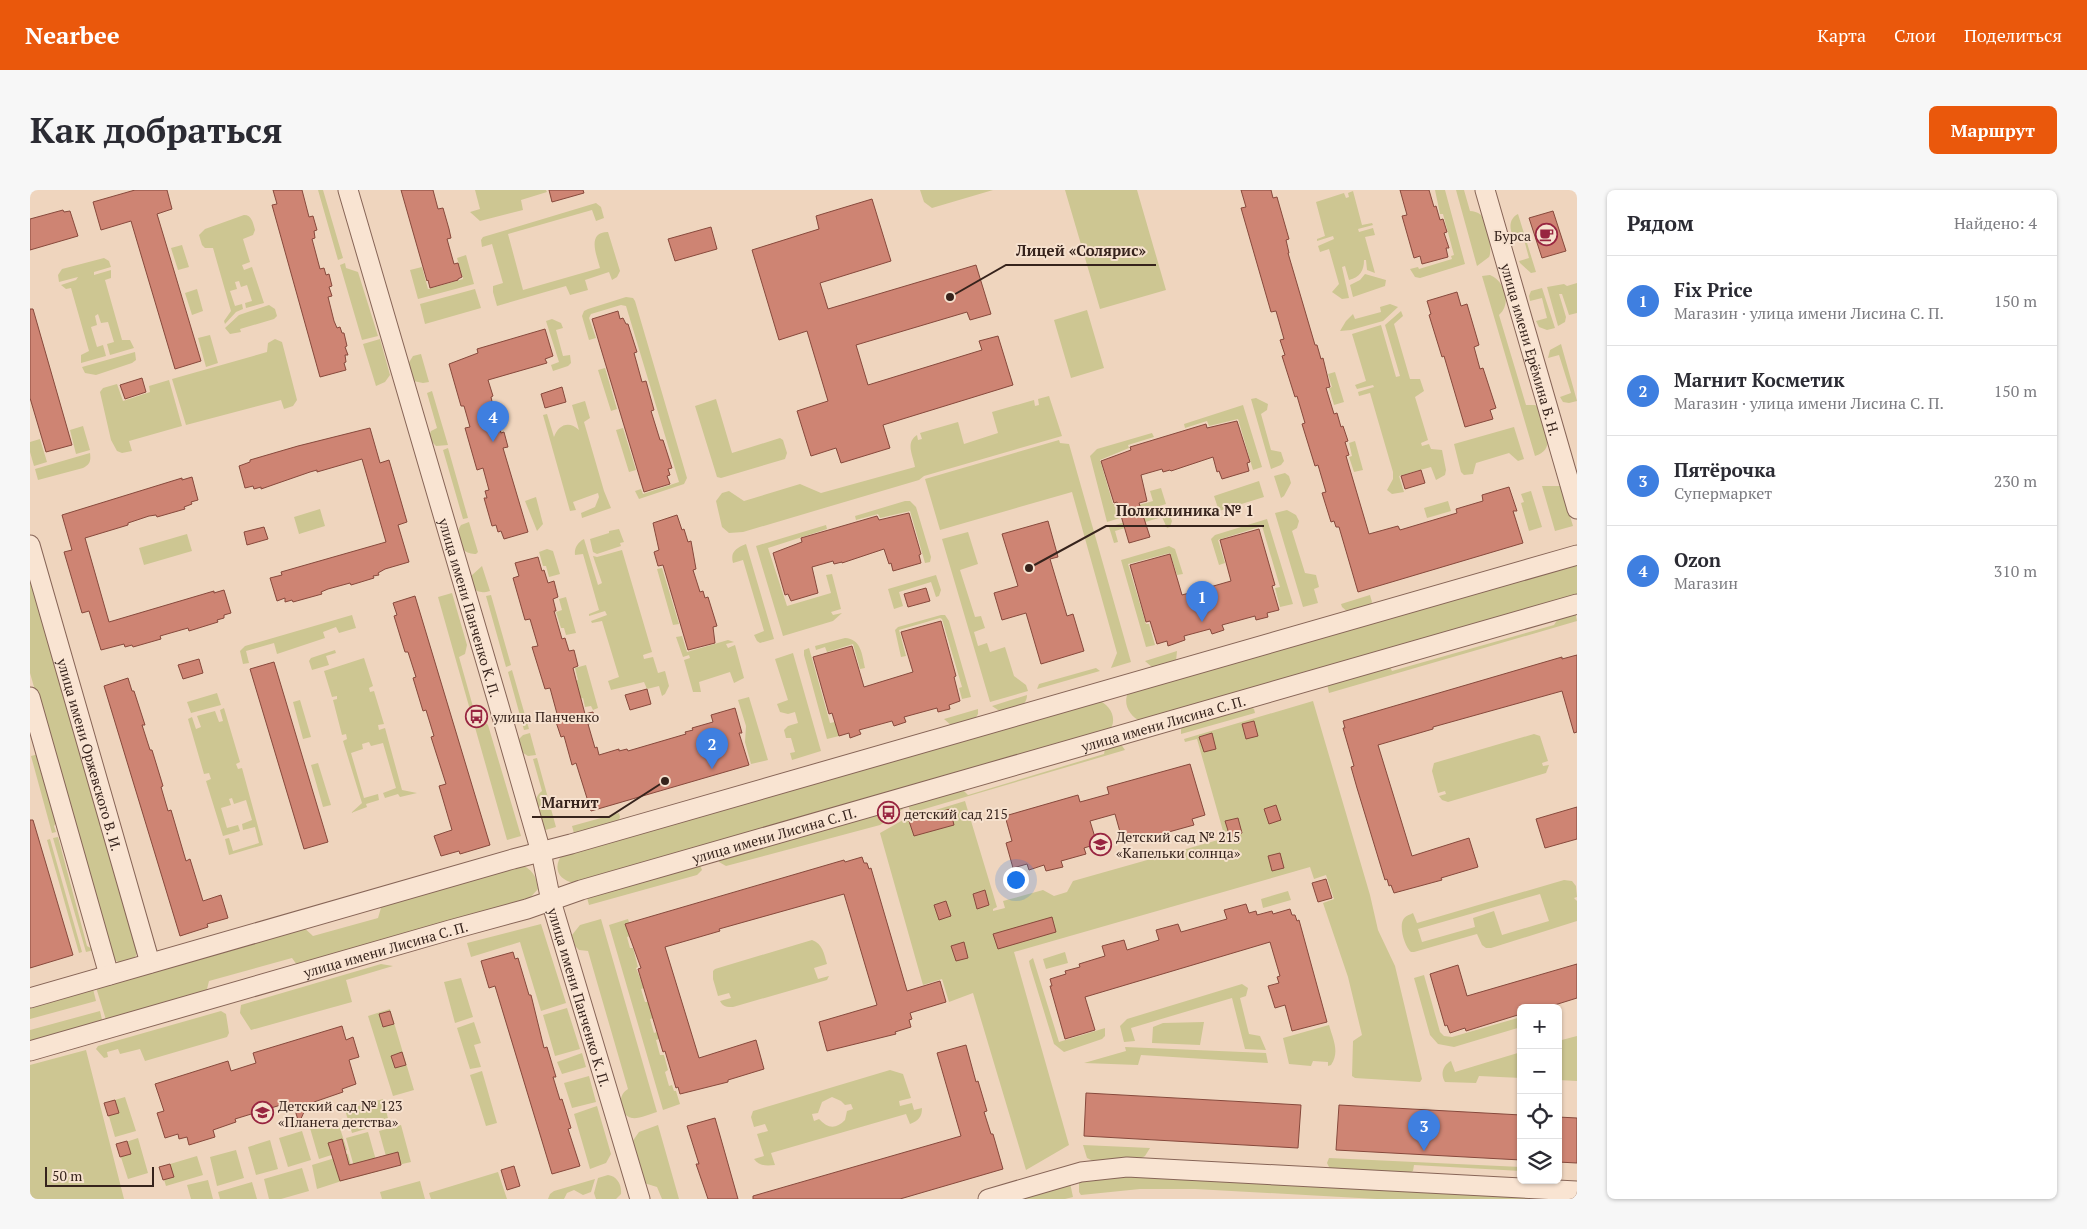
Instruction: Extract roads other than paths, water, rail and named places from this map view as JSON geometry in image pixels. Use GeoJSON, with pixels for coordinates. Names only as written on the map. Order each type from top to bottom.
{"type":"FeatureCollection","features":[{"type":"Feature","properties":{"kind":"street","name":"улица имени Панченко К. П."},"geometry":{"type":"LineString","coordinates":[[348,190],[462,575],[541,852],[551,901],[640,1199]]}},
{"type":"Feature","properties":{"kind":"street","name":"улица имени Ерёмина Б. Н."},"geometry":{"type":"LineString","coordinates":[[1485,190],[1577,509]]}},
{"type":"Feature","properties":{"kind":"street","name":"улица имени Оржевского В. И."},"geometry":{"type":"LineString","coordinates":[[30,545],[150,963]]}},
{"type":"Feature","properties":{"kind":"street"},"geometry":{"type":"LineString","coordinates":[[30,998],[1577,556]]}},
{"type":"Feature","properties":{"kind":"street","name":"улица имени Лисина С. П."},"geometry":{"type":"LineString","coordinates":[[30,1051],[551,901],[590,887],[1577,604]]}},
{"type":"Feature","properties":{"kind":"street"},"geometry":{"type":"LineString","coordinates":[[30,697],[109,975]]}},
{"type":"Feature","properties":{"kind":"street"},"geometry":{"type":"LineString","coordinates":[[988,1199],[1081,1172],[1127,1167],[1577,1191]]}},
{"type":"Feature","properties":{"kind":"place","name":"Бурса"},"geometry":{"type":"Point","coordinates":[1547,235]}},
{"type":"Feature","properties":{"kind":"place","name":"Лицей «Солярис»"},"geometry":{"type":"Point","coordinates":[950,297]}},
{"type":"Feature","properties":{"kind":"place","name":"Ozon"},"geometry":{"type":"Point","coordinates":[493,442]}},
{"type":"Feature","properties":{"kind":"place","name":"Поликлиника № 1"},"geometry":{"type":"Point","coordinates":[1029,568]}},
{"type":"Feature","properties":{"kind":"place","name":"Fix Price"},"geometry":{"type":"Point","coordinates":[1202,622]}},
{"type":"Feature","properties":{"kind":"place","name":"улица Панченко"},"geometry":{"type":"Point","coordinates":[477,716]}},
{"type":"Feature","properties":{"kind":"place","name":"Магнит Косметик"},"geometry":{"type":"Point","coordinates":[712,769]}},
{"type":"Feature","properties":{"kind":"place","name":"Магнит"},"geometry":{"type":"Point","coordinates":[665,781]}},
{"type":"Feature","properties":{"kind":"place","name":"детский сад 215"},"geometry":{"type":"Point","coordinates":[888,813]}},
{"type":"Feature","properties":{"kind":"place","name":"Детский сад № 215 «Капельки солнца»"},"geometry":{"type":"Point","coordinates":[1100,844]}},
{"type":"Feature","properties":{"kind":"place","name":"Детский сад № 123 «Планета детства»"},"geometry":{"type":"Point","coordinates":[262,1113]}},
{"type":"Feature","properties":{"kind":"place","name":"Пятёрочка"},"geometry":{"type":"Point","coordinates":[1424,1151]}}]}
